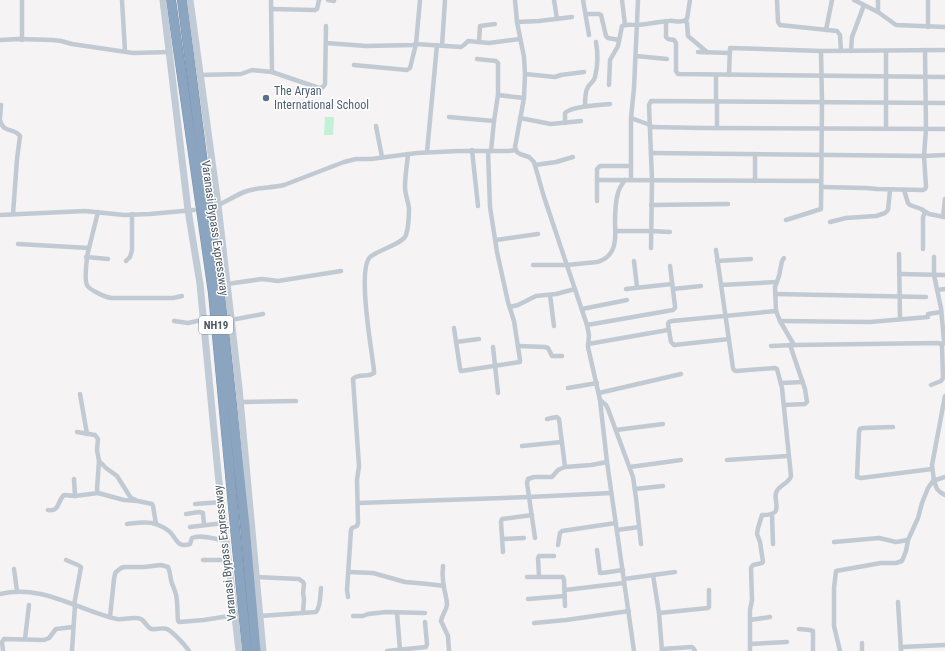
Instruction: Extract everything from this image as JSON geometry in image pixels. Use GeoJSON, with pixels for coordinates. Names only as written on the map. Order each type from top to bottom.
{"type":"FeatureCollection","features":[{"type":"Feature","properties":{"kind":"highway","name":"Varanasi Bypass Expressway"},"geometry":{"type":"LineString","coordinates":[[171,0],[213,293],[247,651]]}},
{"type":"Feature","properties":{"kind":"highway","name":"Varanasi Bypass Expressway"},"geometry":{"type":"LineString","coordinates":[[182,0],[222,311],[245,526],[256,651]]}},
{"type":"Feature","properties":{"kind":"street"},"geometry":{"type":"LineString","coordinates":[[22,0],[22,40]]}},
{"type":"Feature","properties":{"kind":"street"},"geometry":{"type":"LineString","coordinates":[[122,0],[125,51]]}},
{"type":"Feature","properties":{"kind":"street"},"geometry":{"type":"LineString","coordinates":[[163,0],[200,284],[224,523],[239,651]]}},
{"type":"Feature","properties":{"kind":"street"},"geometry":{"type":"LineString","coordinates":[[190,0],[227,284],[240,402],[263,651]]}},
{"type":"Feature","properties":{"kind":"street"},"geometry":{"type":"LineString","coordinates":[[271,0],[272,72]]}},
{"type":"Feature","properties":{"kind":"street"},"geometry":{"type":"LineString","coordinates":[[271,9],[315,10],[317,9],[319,0]]}},
{"type":"Feature","properties":{"kind":"street"},"geometry":{"type":"LineString","coordinates":[[328,0],[334,0]]}},
{"type":"Feature","properties":{"kind":"street"},"geometry":{"type":"LineString","coordinates":[[354,65],[406,70],[410,68],[416,44],[420,0]]}},
{"type":"Feature","properties":{"kind":"street"},"geometry":{"type":"LineString","coordinates":[[427,152],[445,0]]}},
{"type":"Feature","properties":{"kind":"street"},"geometry":{"type":"LineString","coordinates":[[515,0],[517,22],[524,57],[525,74],[524,98],[515,147],[520,154],[532,159],[535,165],[544,197],[587,324],[589,335],[588,347],[599,393],[607,462],[634,651]]}},
{"type":"Feature","properties":{"kind":"street"},"geometry":{"type":"LineString","coordinates":[[554,0],[558,19]]}},
{"type":"Feature","properties":{"kind":"street"},"geometry":{"type":"LineString","coordinates":[[583,0],[589,35]]}},
{"type":"Feature","properties":{"kind":"street"},"geometry":{"type":"LineString","coordinates":[[622,0],[625,25]]}},
{"type":"Feature","properties":{"kind":"street"},"geometry":{"type":"LineString","coordinates":[[533,265],[567,265],[597,262],[610,255],[612,250],[616,238],[615,223],[617,197],[620,187],[628,180],[631,166],[631,118],[636,56],[638,0]]}},
{"type":"Feature","properties":{"kind":"street"},"geometry":{"type":"LineString","coordinates":[[690,0],[687,19],[685,21],[687,23],[688,36],[707,52]]}},
{"type":"Feature","properties":{"kind":"street"},"geometry":{"type":"LineString","coordinates":[[777,0],[778,22],[780,25],[837,31],[840,35],[841,51]]}},
{"type":"Feature","properties":{"kind":"street"},"geometry":{"type":"LineString","coordinates":[[826,30],[832,0]]}},
{"type":"Feature","properties":{"kind":"street"},"geometry":{"type":"LineString","coordinates":[[854,0],[878,12],[896,25],[945,27]]}},
{"type":"Feature","properties":{"kind":"street"},"geometry":{"type":"LineString","coordinates":[[878,0],[878,12]]}},
{"type":"Feature","properties":{"kind":"street"},"geometry":{"type":"LineString","coordinates":[[928,0],[928,26]]}},
{"type":"Feature","properties":{"kind":"street"},"geometry":{"type":"LineString","coordinates":[[850,51],[852,37],[864,5]]}},
{"type":"Feature","properties":{"kind":"street"},"geometry":{"type":"LineString","coordinates":[[586,14],[601,15],[606,36],[608,38],[619,40]]}},
{"type":"Feature","properties":{"kind":"street"},"geometry":{"type":"LineString","coordinates":[[517,22],[572,17]]}},
{"type":"Feature","properties":{"kind":"street"},"geometry":{"type":"LineString","coordinates":[[609,84],[609,64],[618,46],[621,28],[623,25],[637,25],[670,20],[681,22],[685,21]]}},
{"type":"Feature","properties":{"kind":"street"},"geometry":{"type":"LineString","coordinates":[[666,21],[666,37],[674,40],[676,43],[677,73],[680,74],[945,77]]}},
{"type":"Feature","properties":{"kind":"street"},"geometry":{"type":"LineString","coordinates":[[478,42],[480,26],[495,24]]}},
{"type":"Feature","properties":{"kind":"street"},"geometry":{"type":"LineString","coordinates":[[200,75],[241,74],[252,70],[272,72],[319,88],[323,87],[325,84],[326,26]]}},
{"type":"Feature","properties":{"kind":"street"},"geometry":{"type":"LineString","coordinates":[[0,40],[61,41],[72,44],[133,52],[170,52]]}},
{"type":"Feature","properties":{"kind":"street"},"geometry":{"type":"LineString","coordinates":[[326,43],[366,46],[416,44],[460,47],[468,41],[489,43],[520,40]]}},
{"type":"Feature","properties":{"kind":"street"},"geometry":{"type":"LineString","coordinates":[[584,106],[587,88],[595,77],[597,63],[596,42]]}},
{"type":"Feature","properties":{"kind":"street"},"geometry":{"type":"LineString","coordinates":[[729,75],[730,48],[821,51],[945,50]]}},
{"type":"Feature","properties":{"kind":"street"},"geometry":{"type":"LineString","coordinates":[[821,187],[890,190],[925,189],[924,156],[926,129],[926,50]]}},
{"type":"Feature","properties":{"kind":"street"},"geometry":{"type":"LineString","coordinates":[[786,220],[821,210],[821,51]]}},
{"type":"Feature","properties":{"kind":"street"},"geometry":{"type":"LineString","coordinates":[[886,51],[886,129]]}},
{"type":"Feature","properties":{"kind":"street"},"geometry":{"type":"LineString","coordinates":[[698,52],[730,53]]}},
{"type":"Feature","properties":{"kind":"street"},"geometry":{"type":"LineString","coordinates":[[636,56],[667,59]]}},
{"type":"Feature","properties":{"kind":"street"},"geometry":{"type":"LineString","coordinates":[[454,328],[461,371],[520,362],[514,321],[503,281],[490,207],[490,151],[498,95],[498,65],[497,62],[477,59]]}},
{"type":"Feature","properties":{"kind":"street"},"geometry":{"type":"LineString","coordinates":[[525,74],[555,77],[584,72]]}},
{"type":"Feature","properties":{"kind":"street"},"geometry":{"type":"LineString","coordinates":[[716,75],[717,128]]}},
{"type":"Feature","properties":{"kind":"street"},"geometry":{"type":"LineString","coordinates":[[498,95],[524,98]]}},
{"type":"Feature","properties":{"kind":"street"},"geometry":{"type":"LineString","coordinates":[[651,248],[652,180],[649,105],[652,100],[945,103]]}},
{"type":"Feature","properties":{"kind":"street"},"geometry":{"type":"LineString","coordinates":[[565,123],[566,112],[584,106],[610,104]]}},
{"type":"Feature","properties":{"kind":"street"},"geometry":{"type":"LineString","coordinates":[[1,105],[0,119],[2,126],[18,133],[20,136],[13,214]]}},
{"type":"Feature","properties":{"kind":"street"},"geometry":{"type":"LineString","coordinates":[[449,117],[494,121]]}},
{"type":"Feature","properties":{"kind":"street"},"geometry":{"type":"LineString","coordinates":[[520,118],[547,124],[582,121]]}},
{"type":"Feature","properties":{"kind":"street"},"geometry":{"type":"LineString","coordinates":[[631,118],[650,126],[717,128],[945,129]]}},
{"type":"Feature","properties":{"kind":"street"},"geometry":{"type":"LineString","coordinates":[[376,126],[382,157]]}},
{"type":"Feature","properties":{"kind":"street"},"geometry":{"type":"LineString","coordinates":[[216,206],[245,192],[258,188],[274,187],[356,159],[427,152],[472,150],[509,152],[516,150]]}},
{"type":"Feature","properties":{"kind":"street"},"geometry":{"type":"LineString","coordinates":[[472,150],[478,206]]}},
{"type":"Feature","properties":{"kind":"street"},"geometry":{"type":"LineString","coordinates":[[651,153],[945,155]]}},
{"type":"Feature","properties":{"kind":"street"},"geometry":{"type":"LineString","coordinates":[[348,597],[347,590],[351,530],[358,525],[357,480],[359,466],[354,379],[356,376],[372,375],[374,373],[367,321],[365,270],[367,262],[371,256],[403,240],[406,234],[409,213],[405,185],[408,154]]}},
{"type":"Feature","properties":{"kind":"street"},"geometry":{"type":"LineString","coordinates":[[755,154],[755,181]]}},
{"type":"Feature","properties":{"kind":"street"},"geometry":{"type":"LineString","coordinates":[[535,165],[556,162],[573,157]]}},
{"type":"Feature","properties":{"kind":"street"},"geometry":{"type":"LineString","coordinates":[[597,201],[597,169],[600,166],[631,166]]}},
{"type":"Feature","properties":{"kind":"street"},"geometry":{"type":"LineString","coordinates":[[597,180],[821,181]]}},
{"type":"Feature","properties":{"kind":"street"},"geometry":{"type":"LineString","coordinates":[[830,222],[846,218],[876,216],[885,213],[888,210],[890,190]]}},
{"type":"Feature","properties":{"kind":"street"},"geometry":{"type":"LineString","coordinates":[[904,190],[909,205],[921,209],[929,214],[944,217],[945,199]]}},
{"type":"Feature","properties":{"kind":"street"},"geometry":{"type":"LineString","coordinates":[[651,205],[728,204]]}},
{"type":"Feature","properties":{"kind":"street"},"geometry":{"type":"LineString","coordinates":[[0,215],[85,211],[124,215],[191,210]]}},
{"type":"Feature","properties":{"kind":"street"},"geometry":{"type":"LineString","coordinates":[[98,212],[86,257],[86,282],[88,287],[106,297],[112,298],[173,298],[182,296]]}},
{"type":"Feature","properties":{"kind":"street"},"geometry":{"type":"LineString","coordinates":[[923,249],[923,217],[925,212]]}},
{"type":"Feature","properties":{"kind":"street"},"geometry":{"type":"LineString","coordinates":[[126,261],[130,257],[132,250],[132,214]]}},
{"type":"Feature","properties":{"kind":"street"},"geometry":{"type":"LineString","coordinates":[[616,232],[670,232]]}},
{"type":"Feature","properties":{"kind":"street"},"geometry":{"type":"LineString","coordinates":[[496,240],[538,234]]}},
{"type":"Feature","properties":{"kind":"street"},"geometry":{"type":"LineString","coordinates":[[18,244],[89,248]]}},
{"type":"Feature","properties":{"kind":"street"},"geometry":{"type":"LineString","coordinates":[[716,250],[733,368],[734,370],[776,368],[781,383],[791,478],[777,490],[775,496],[776,510],[772,514],[762,515],[757,532],[763,562],[753,565],[751,568],[752,600],[750,610],[750,651]]}},
{"type":"Feature","properties":{"kind":"street"},"geometry":{"type":"LineString","coordinates":[[899,254],[900,319]]}},
{"type":"Feature","properties":{"kind":"street"},"geometry":{"type":"LineString","coordinates":[[86,257],[108,259]]}},
{"type":"Feature","properties":{"kind":"street"},"geometry":{"type":"LineString","coordinates":[[934,257],[934,275],[941,308],[943,344]]}},
{"type":"Feature","properties":{"kind":"street"},"geometry":{"type":"LineString","coordinates":[[784,258],[775,288],[776,311],[792,345],[806,393],[807,403],[784,405]]}},
{"type":"Feature","properties":{"kind":"street"},"geometry":{"type":"LineString","coordinates":[[717,261],[751,259]]}},
{"type":"Feature","properties":{"kind":"street"},"geometry":{"type":"LineString","coordinates":[[634,261],[637,287]]}},
{"type":"Feature","properties":{"kind":"street"},"geometry":{"type":"LineString","coordinates":[[587,324],[673,310],[676,306],[670,266]]}},
{"type":"Feature","properties":{"kind":"street"},"geometry":{"type":"LineString","coordinates":[[227,284],[262,279],[278,280],[340,271]]}},
{"type":"Feature","properties":{"kind":"street"},"geometry":{"type":"LineString","coordinates":[[900,274],[945,275]]}},
{"type":"Feature","properties":{"kind":"street"},"geometry":{"type":"LineString","coordinates":[[721,285],[777,282]]}},
{"type":"Feature","properties":{"kind":"street"},"geometry":{"type":"LineString","coordinates":[[626,288],[701,286]]}},
{"type":"Feature","properties":{"kind":"street"},"geometry":{"type":"LineString","coordinates":[[937,290],[945,289]]}},
{"type":"Feature","properties":{"kind":"street"},"geometry":{"type":"LineString","coordinates":[[510,307],[518,305],[536,296],[575,290]]}},
{"type":"Feature","properties":{"kind":"street"},"geometry":{"type":"LineString","coordinates":[[775,294],[926,296]]}},
{"type":"Feature","properties":{"kind":"street"},"geometry":{"type":"LineString","coordinates":[[550,295],[554,326]]}},
{"type":"Feature","properties":{"kind":"street"},"geometry":{"type":"LineString","coordinates":[[582,309],[626,300]]}},
{"type":"Feature","properties":{"kind":"street"},"geometry":{"type":"LineString","coordinates":[[728,339],[674,345],[671,342],[668,324],[672,321],[776,311]]}},
{"type":"Feature","properties":{"kind":"street"},"geometry":{"type":"LineString","coordinates":[[780,321],[870,322],[928,316],[941,312]]}},
{"type":"Feature","properties":{"kind":"street"},"geometry":{"type":"LineString","coordinates":[[231,320],[263,314]]}},
{"type":"Feature","properties":{"kind":"street"},"geometry":{"type":"LineString","coordinates":[[174,321],[188,323],[204,320]]}},
{"type":"Feature","properties":{"kind":"street"},"geometry":{"type":"LineString","coordinates":[[588,344],[668,330]]}},
{"type":"Feature","properties":{"kind":"street"},"geometry":{"type":"LineString","coordinates":[[456,342],[479,339]]}},
{"type":"Feature","properties":{"kind":"street"},"geometry":{"type":"LineString","coordinates":[[771,346],[940,343],[942,346],[944,361],[944,378],[941,381],[931,385]]}},
{"type":"Feature","properties":{"kind":"street"},"geometry":{"type":"LineString","coordinates":[[518,346],[547,347],[552,356],[562,356]]}},
{"type":"Feature","properties":{"kind":"street"},"geometry":{"type":"LineString","coordinates":[[492,347],[498,393]]}},
{"type":"Feature","properties":{"kind":"street"},"geometry":{"type":"LineString","coordinates":[[599,393],[681,374]]}},
{"type":"Feature","properties":{"kind":"street"},"geometry":{"type":"LineString","coordinates":[[781,383],[803,382]]}},
{"type":"Feature","properties":{"kind":"street"},"geometry":{"type":"LineString","coordinates":[[568,388],[597,383]]}},
{"type":"Feature","properties":{"kind":"street"},"geometry":{"type":"LineString","coordinates":[[80,394],[87,434]]}},
{"type":"Feature","properties":{"kind":"street"},"geometry":{"type":"LineString","coordinates":[[945,396],[932,462],[934,481],[937,489],[945,495]]}},
{"type":"Feature","properties":{"kind":"street"},"geometry":{"type":"LineString","coordinates":[[600,400],[608,409],[633,477],[641,544]]}},
{"type":"Feature","properties":{"kind":"street"},"geometry":{"type":"LineString","coordinates":[[240,402],[296,401]]}},
{"type":"Feature","properties":{"kind":"street"},"geometry":{"type":"LineString","coordinates":[[547,419],[558,418],[566,467]]}},
{"type":"Feature","properties":{"kind":"street"},"geometry":{"type":"LineString","coordinates":[[616,430],[663,424]]}},
{"type":"Feature","properties":{"kind":"street"},"geometry":{"type":"LineString","coordinates":[[893,427],[863,428],[859,430],[857,477],[861,478],[932,469]]}},
{"type":"Feature","properties":{"kind":"street"},"geometry":{"type":"LineString","coordinates":[[77,432],[95,435],[97,437],[99,461],[96,489],[98,494]]}},
{"type":"Feature","properties":{"kind":"street"},"geometry":{"type":"LineString","coordinates":[[522,446],[562,442]]}},
{"type":"Feature","properties":{"kind":"street"},"geometry":{"type":"LineString","coordinates":[[727,460],[788,456]]}},
{"type":"Feature","properties":{"kind":"street"},"geometry":{"type":"LineString","coordinates":[[630,467],[682,460]]}},
{"type":"Feature","properties":{"kind":"street"},"geometry":{"type":"LineString","coordinates":[[99,461],[117,476],[130,497],[138,501]]}},
{"type":"Feature","properties":{"kind":"street"},"geometry":{"type":"LineString","coordinates":[[535,538],[527,483],[528,479],[534,477],[552,477],[558,470],[566,467],[607,462]]}},
{"type":"Feature","properties":{"kind":"street"},"geometry":{"type":"LineString","coordinates":[[840,651],[834,626],[834,588],[836,572],[881,563],[899,563],[902,561],[906,554],[908,540],[918,518],[928,488],[934,481],[945,477]]}},
{"type":"Feature","properties":{"kind":"street"},"geometry":{"type":"LineString","coordinates":[[74,479],[75,496]]}},
{"type":"Feature","properties":{"kind":"street"},"geometry":{"type":"LineString","coordinates":[[635,489],[663,486]]}},
{"type":"Feature","properties":{"kind":"street"},"geometry":{"type":"LineString","coordinates":[[358,503],[612,493]]}},
{"type":"Feature","properties":{"kind":"street"},"geometry":{"type":"LineString","coordinates":[[48,510],[56,509],[62,495],[65,494],[75,496],[98,494],[152,504],[156,524]]}},
{"type":"Feature","properties":{"kind":"street"},"geometry":{"type":"LineString","coordinates":[[195,504],[222,502]]}},
{"type":"Feature","properties":{"kind":"street"},"geometry":{"type":"LineString","coordinates":[[186,514],[199,512],[203,513],[204,525]]}},
{"type":"Feature","properties":{"kind":"street"},"geometry":{"type":"LineString","coordinates":[[772,514],[773,544]]}},
{"type":"Feature","properties":{"kind":"street"},"geometry":{"type":"LineString","coordinates":[[503,552],[502,519],[532,515]]}},
{"type":"Feature","properties":{"kind":"street"},"geometry":{"type":"LineString","coordinates":[[190,527],[224,523]]}},
{"type":"Feature","properties":{"kind":"street"},"geometry":{"type":"LineString","coordinates":[[558,545],[560,533],[562,531],[616,523]]}},
{"type":"Feature","properties":{"kind":"street"},"geometry":{"type":"LineString","coordinates":[[127,524],[156,524],[172,533],[178,543],[182,545],[190,544],[192,538],[195,536],[226,541]]}},
{"type":"Feature","properties":{"kind":"street"},"geometry":{"type":"LineString","coordinates":[[617,530],[639,527]]}},
{"type":"Feature","properties":{"kind":"street"},"geometry":{"type":"LineString","coordinates":[[502,539],[524,538]]}},
{"type":"Feature","properties":{"kind":"street"},"geometry":{"type":"LineString","coordinates":[[834,542],[879,538],[896,542],[908,540]]}},
{"type":"Feature","properties":{"kind":"street"},"geometry":{"type":"LineString","coordinates":[[597,550],[600,572],[622,570]]}},
{"type":"Feature","properties":{"kind":"street"},"geometry":{"type":"LineString","coordinates":[[539,576],[539,556],[554,556]]}},
{"type":"Feature","properties":{"kind":"street"},"geometry":{"type":"LineString","coordinates":[[66,560],[80,565],[81,567],[75,605],[72,651]]}},
{"type":"Feature","properties":{"kind":"street"},"geometry":{"type":"LineString","coordinates":[[203,560],[228,560]]}},
{"type":"Feature","properties":{"kind":"street"},"geometry":{"type":"LineString","coordinates":[[110,617],[116,572],[124,567],[161,565],[168,567],[169,570],[178,603],[177,611],[179,622],[235,615]]}},
{"type":"Feature","properties":{"kind":"street"},"geometry":{"type":"LineString","coordinates":[[443,566],[442,580],[446,598],[446,610],[441,618],[441,621],[448,636],[449,651]]}},
{"type":"Feature","properties":{"kind":"street"},"geometry":{"type":"LineString","coordinates":[[14,569],[17,591]]}},
{"type":"Feature","properties":{"kind":"street"},"geometry":{"type":"LineString","coordinates":[[348,572],[373,573],[405,582],[444,586]]}},
{"type":"Feature","properties":{"kind":"street"},"geometry":{"type":"LineString","coordinates":[[565,590],[675,572]]}},
{"type":"Feature","properties":{"kind":"street"},"geometry":{"type":"LineString","coordinates":[[653,575],[659,612],[662,650],[692,648],[695,651]]}},
{"type":"Feature","properties":{"kind":"street"},"geometry":{"type":"LineString","coordinates":[[256,577],[302,580],[304,584],[303,613]]}},
{"type":"Feature","properties":{"kind":"street"},"geometry":{"type":"LineString","coordinates":[[527,577],[563,577],[565,606]]}},
{"type":"Feature","properties":{"kind":"street"},"geometry":{"type":"LineString","coordinates":[[260,616],[316,612],[318,610],[321,588]]}},
{"type":"Feature","properties":{"kind":"street"},"geometry":{"type":"LineString","coordinates":[[659,612],[708,608],[709,590]]}},
{"type":"Feature","properties":{"kind":"street"},"geometry":{"type":"LineString","coordinates":[[0,594],[17,591],[34,592],[47,595],[110,617],[140,619],[144,621],[150,629],[167,629],[189,651]]}},
{"type":"Feature","properties":{"kind":"street"},"geometry":{"type":"LineString","coordinates":[[528,599],[565,596]]}},
{"type":"Feature","properties":{"kind":"street"},"geometry":{"type":"LineString","coordinates":[[898,602],[901,649],[945,645]]}},
{"type":"Feature","properties":{"kind":"street"},"geometry":{"type":"LineString","coordinates":[[25,639],[29,605]]}},
{"type":"Feature","properties":{"kind":"street"},"geometry":{"type":"LineString","coordinates":[[534,623],[629,611]]}},
{"type":"Feature","properties":{"kind":"street"},"geometry":{"type":"LineString","coordinates":[[353,616],[384,612],[425,613]]}},
{"type":"Feature","properties":{"kind":"street"},"geometry":{"type":"LineString","coordinates":[[397,613],[400,650]]}},
{"type":"Feature","properties":{"kind":"street"},"geometry":{"type":"LineString","coordinates":[[750,620],[770,618]]}},
{"type":"Feature","properties":{"kind":"street"},"geometry":{"type":"LineString","coordinates":[[387,651],[426,647],[425,622]]}},
{"type":"Feature","properties":{"kind":"street"},"geometry":{"type":"LineString","coordinates":[[3,651],[2,642],[4,639],[47,639],[56,629],[73,627]]}},
{"type":"Feature","properties":{"kind":"street"},"geometry":{"type":"LineString","coordinates":[[799,629],[810,630],[813,632],[813,651]]}},
{"type":"Feature","properties":{"kind":"street"},"geometry":{"type":"LineString","coordinates":[[750,644],[787,642]]}},
{"type":"Feature","properties":{"kind":"street"},"geometry":{"type":"LineString","coordinates":[[862,643],[862,651]]}},
{"type":"Feature","properties":{"kind":"green space"},"geometry":{"type":"Polygon","coordinates":[[[325,117],[334,117],[333,135],[324,135],[325,117]]]}},
{"type":"Feature","properties":{"kind":"place","name":"The Aryan International School"},"geometry":{"type":"Point","coordinates":[266,98]}}]}
